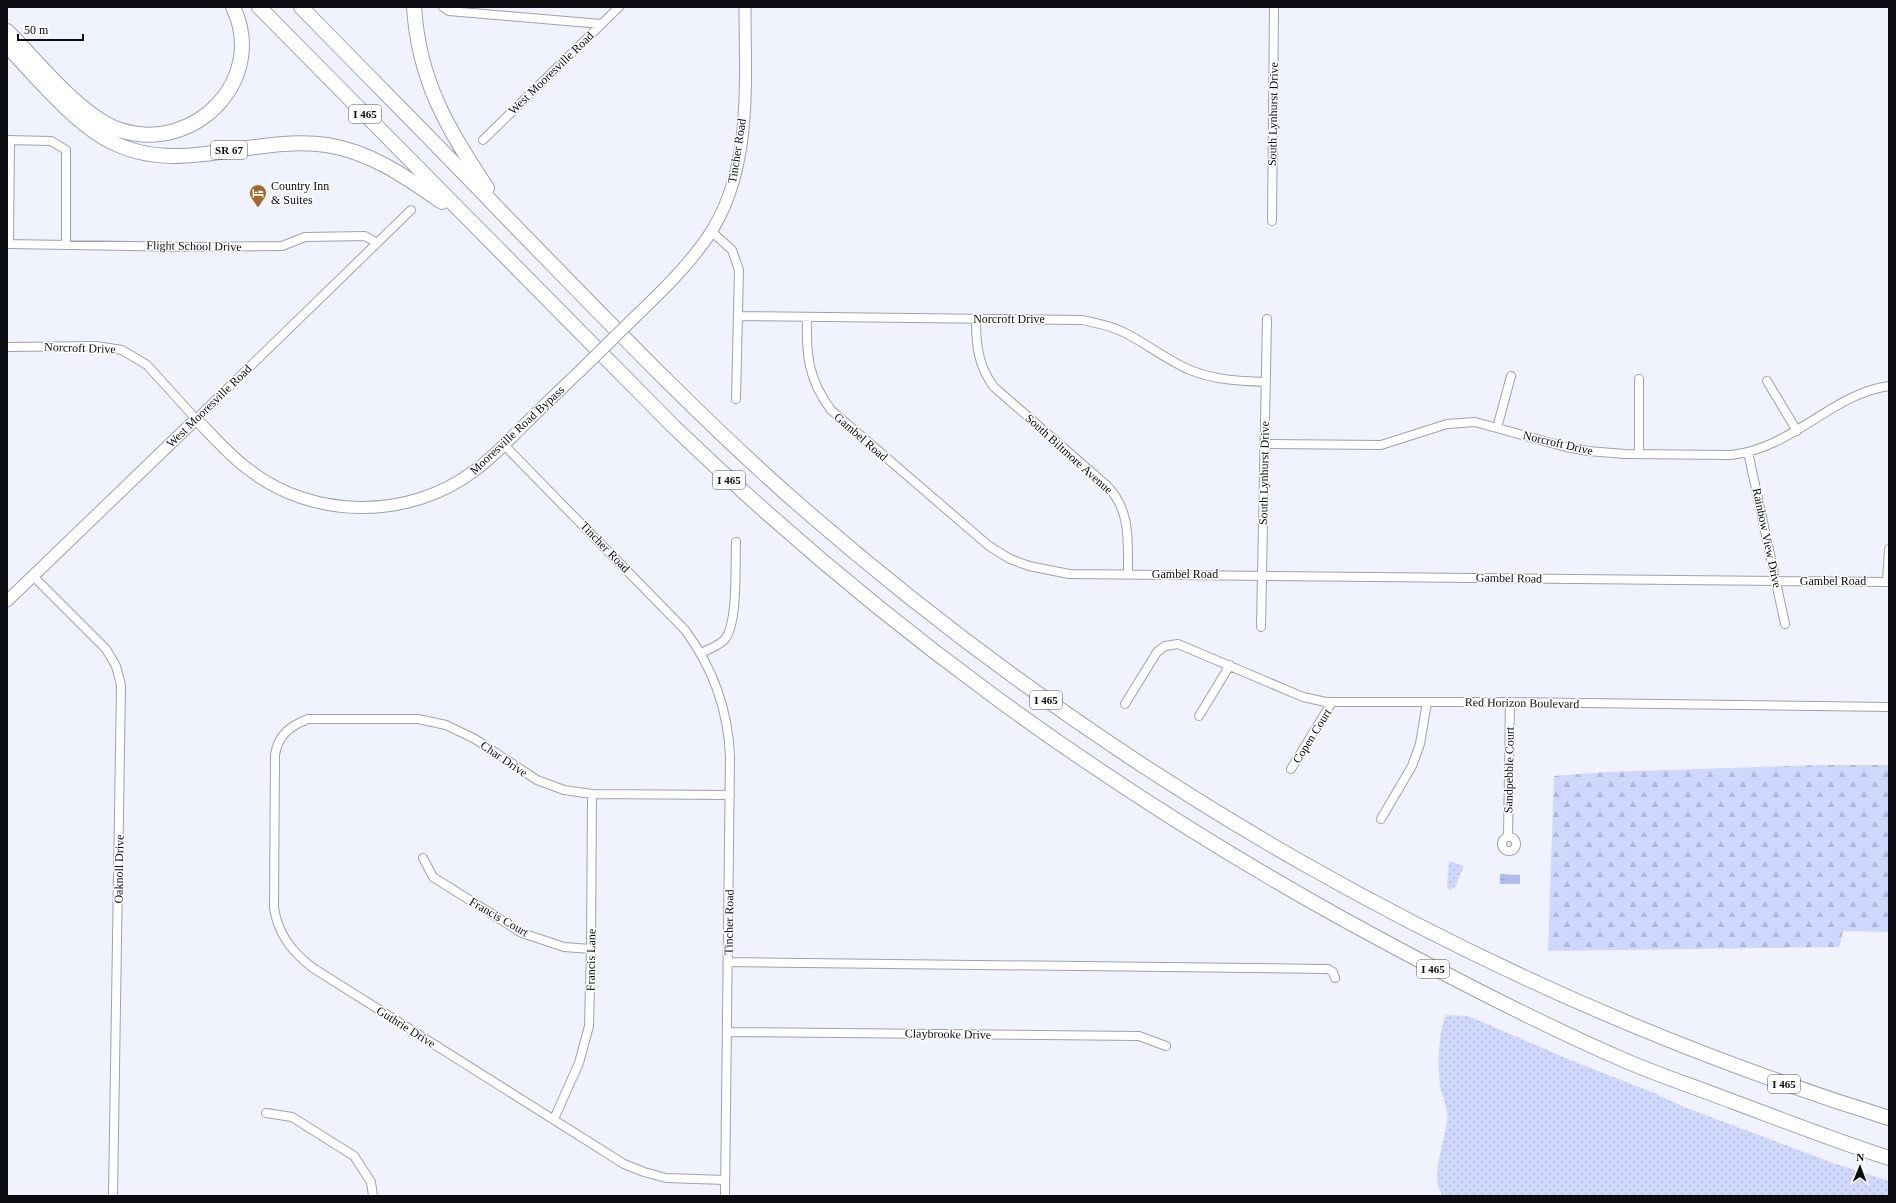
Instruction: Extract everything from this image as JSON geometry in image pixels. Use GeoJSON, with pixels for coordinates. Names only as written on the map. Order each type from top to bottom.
{"type":"FeatureCollection","features":[{"type":"Feature","properties":{"kind":"highway"},"geometry":{"type":"LineString","coordinates":[[7,31],[75,100],[94,117],[119,130],[134,134],[167,134],[198,122],[210,113],[230,89],[237,74],[241,57],[242,40],[239,24],[233,7]]}},
{"type":"Feature","properties":{"kind":"highway","name":"I 465"},"geometry":{"type":"LineString","coordinates":[[259,7],[674,427],[775,521],[888,617],[1012,711],[1139,798],[1270,878],[1404,954],[1542,1023],[1669,1078],[1821,1136],[1889,1158]]}},
{"type":"Feature","properties":{"kind":"highway","name":"I 465"},"geometry":{"type":"LineString","coordinates":[[301,7],[693,407],[740,451],[824,526],[908,595],[975,647],[1092,732],[1220,815],[1323,875],[1421,927],[1513,973],[1608,1015],[1704,1054],[1801,1090],[1889,1118]]}},
{"type":"Feature","properties":{"kind":"highway"},"geometry":{"type":"LineString","coordinates":[[414,7],[419,47],[426,75],[435,100],[454,137],[506,216]]}},
{"type":"Feature","properties":{"kind":"highway","name":"SR 67"},"geometry":{"type":"LineString","coordinates":[[7,46],[81,121],[95,132],[124,147],[148,154],[185,156],[282,144],[327,145],[355,151],[388,166],[470,221]]}},
{"type":"Feature","properties":{"kind":"street","name":"West Mooresville Road"},"geometry":{"type":"LineString","coordinates":[[483,140],[619,7]]}},
{"type":"Feature","properties":{"kind":"street","name":"Tincher Road"},"geometry":{"type":"LineString","coordinates":[[711,232],[730,192],[739,154],[744,95],[745,7]]}},
{"type":"Feature","properties":{"kind":"street","name":"South Lynhurst Drive"},"geometry":{"type":"LineString","coordinates":[[1272,221],[1274,7]]}},
{"type":"Feature","properties":{"kind":"street"},"geometry":{"type":"LineString","coordinates":[[446,9],[601,24]]}},
{"type":"Feature","properties":{"kind":"street"},"geometry":{"type":"LineString","coordinates":[[8,244],[9,140],[51,141],[66,150],[66,244]]}},
{"type":"Feature","properties":{"kind":"street","name":"West Mooresville Road"},"geometry":{"type":"LineString","coordinates":[[7,601],[411,210]]}},
{"type":"Feature","properties":{"kind":"street"},"geometry":{"type":"LineString","coordinates":[[711,232],[729,246],[737,262],[740,274],[736,399]]}},
{"type":"Feature","properties":{"kind":"street","name":"Mooresville Road Bypass"},"geometry":{"type":"LineString","coordinates":[[196,419],[248,469],[269,483],[310,500],[338,506],[378,507],[421,499],[466,478],[504,445],[636,317],[684,267],[711,232]]}},
{"type":"Feature","properties":{"kind":"street","name":"Flight School Drive"},"geometry":{"type":"LineString","coordinates":[[8,244],[193,247],[282,246],[305,237],[365,236],[377,243]]}},
{"type":"Feature","properties":{"kind":"street","name":"Norcroft Drive"},"geometry":{"type":"LineString","coordinates":[[739,316],[1074,320],[1102,324],[1121,331],[1182,366],[1198,373],[1228,380],[1265,382]]}},
{"type":"Feature","properties":{"kind":"street","name":"Gambel Road"},"geometry":{"type":"LineString","coordinates":[[807,317],[807,354],[811,373],[818,390],[831,410],[989,546],[1010,559],[1029,566],[1069,574],[1888,582]]}},
{"type":"Feature","properties":{"kind":"street","name":"South Biltmore Avenue"},"geometry":{"type":"LineString","coordinates":[[976,319],[978,354],[983,370],[994,387],[1108,486],[1115,496],[1123,510],[1128,530],[1128,574]]}},
{"type":"Feature","properties":{"kind":"street","name":"South Lynhurst Drive"},"geometry":{"type":"LineString","coordinates":[[1261,627],[1266,319]]}},
{"type":"Feature","properties":{"kind":"street","name":"Norcroft Drive"},"geometry":{"type":"LineString","coordinates":[[7,347],[96,346],[122,350],[147,365],[196,419]]}},
{"type":"Feature","properties":{"kind":"street"},"geometry":{"type":"LineString","coordinates":[[1497,428],[1511,376]]}},
{"type":"Feature","properties":{"kind":"street"},"geometry":{"type":"LineString","coordinates":[[1639,379],[1639,454]]}},
{"type":"Feature","properties":{"kind":"street"},"geometry":{"type":"LineString","coordinates":[[1767,381],[1798,431]]}},
{"type":"Feature","properties":{"kind":"street","name":"Norcroft Drive"},"geometry":{"type":"LineString","coordinates":[[1264,444],[1376,446],[1393,442],[1447,424],[1475,422],[1581,450],[1639,454],[1725,455],[1748,452],[1777,442],[1855,396],[1889,386]]}},
{"type":"Feature","properties":{"kind":"street","name":"Tincher Road"},"geometry":{"type":"LineString","coordinates":[[504,445],[675,618],[701,654],[716,686],[726,720],[730,746],[725,1196]]}},
{"type":"Feature","properties":{"kind":"street","name":"Rainbow View Drive"},"geometry":{"type":"LineString","coordinates":[[1748,452],[1777,581],[1785,624]]}},
{"type":"Feature","properties":{"kind":"street"},"geometry":{"type":"LineString","coordinates":[[701,654],[722,642],[732,624],[736,542]]}},
{"type":"Feature","properties":{"kind":"street"},"geometry":{"type":"LineString","coordinates":[[1888,582],[1889,549]]}},
{"type":"Feature","properties":{"kind":"street","name":"Oaknoll Drive"},"geometry":{"type":"LineString","coordinates":[[33,576],[106,649],[116,666],[122,685],[113,1196]]}},
{"type":"Feature","properties":{"kind":"street","name":"Red Horizon Boulevard"},"geometry":{"type":"LineString","coordinates":[[1125,704],[1157,652],[1167,645],[1183,646],[1313,701],[1889,707]]}},
{"type":"Feature","properties":{"kind":"street"},"geometry":{"type":"LineString","coordinates":[[1199,716],[1230,665]]}},
{"type":"Feature","properties":{"kind":"street","name":"Copen Court"},"geometry":{"type":"LineString","coordinates":[[1291,769],[1332,702]]}},
{"type":"Feature","properties":{"kind":"street"},"geometry":{"type":"LineString","coordinates":[[1381,819],[1412,766],[1420,744],[1427,702]]}},
{"type":"Feature","properties":{"kind":"street","name":"Sandpebble Court"},"geometry":{"type":"LineString","coordinates":[[1508,837],[1510,702]]}},
{"type":"Feature","properties":{"kind":"street","name":"Char Drive"},"geometry":{"type":"LineString","coordinates":[[285,733],[295,724],[308,719],[426,720],[461,731],[537,780],[560,789],[592,794],[730,795]]}},
{"type":"Feature","properties":{"kind":"street","name":"Guthrie Drive"},"geometry":{"type":"LineString","coordinates":[[285,733],[278,744],[275,758],[273,896],[276,920],[287,942],[300,958],[313,968],[624,1164],[644,1172],[675,1179],[726,1180]]}},
{"type":"Feature","properties":{"kind":"street","name":"Francis Lane"},"geometry":{"type":"LineString","coordinates":[[554,1119],[579,1063],[589,1026],[592,794]]}},
{"type":"Feature","properties":{"kind":"street","name":"Francis Court"},"geometry":{"type":"LineString","coordinates":[[423,858],[433,877],[522,933],[564,947],[591,949]]}},
{"type":"Feature","properties":{"kind":"street"},"geometry":{"type":"LineString","coordinates":[[728,962],[1328,969],[1333,972],[1335,978]]}},
{"type":"Feature","properties":{"kind":"street","name":"Claybrooke Drive"},"geometry":{"type":"LineString","coordinates":[[728,1032],[1139,1036],[1166,1046]]}},
{"type":"Feature","properties":{"kind":"street"},"geometry":{"type":"LineString","coordinates":[[266,1113],[292,1117],[354,1156],[371,1182],[373,1196]]}},
{"type":"Feature","properties":{"kind":"green space"},"geometry":{"type":"Polygon","coordinates":[[[1818,765],[1889,765],[1889,932],[1843,931],[1839,947],[1548,951],[1554,776],[1606,772],[1818,765]]]}},
{"type":"Feature","properties":{"kind":"green space"},"geometry":{"type":"Polygon","coordinates":[[[1449,861],[1464,866],[1455,887],[1450,890],[1447,887],[1449,861]]]}},
{"type":"Feature","properties":{"kind":"green space"},"geometry":{"type":"Polygon","coordinates":[[[1446,1015],[1468,1016],[1575,1062],[1654,1093],[1684,1107],[1833,1163],[1889,1181],[1889,1196],[1443,1196],[1437,1180],[1447,1116],[1439,1078],[1440,1039],[1446,1015]]]}},
{"type":"Feature","properties":{"kind":"water"},"geometry":{"type":"Polygon","coordinates":[[[1500,874],[1520,875],[1520,884],[1500,884],[1500,874]]]}},
{"type":"Feature","properties":{"kind":"place","name":"Country Inn & Suites"},"geometry":{"type":"Point","coordinates":[258,208]}}]}
